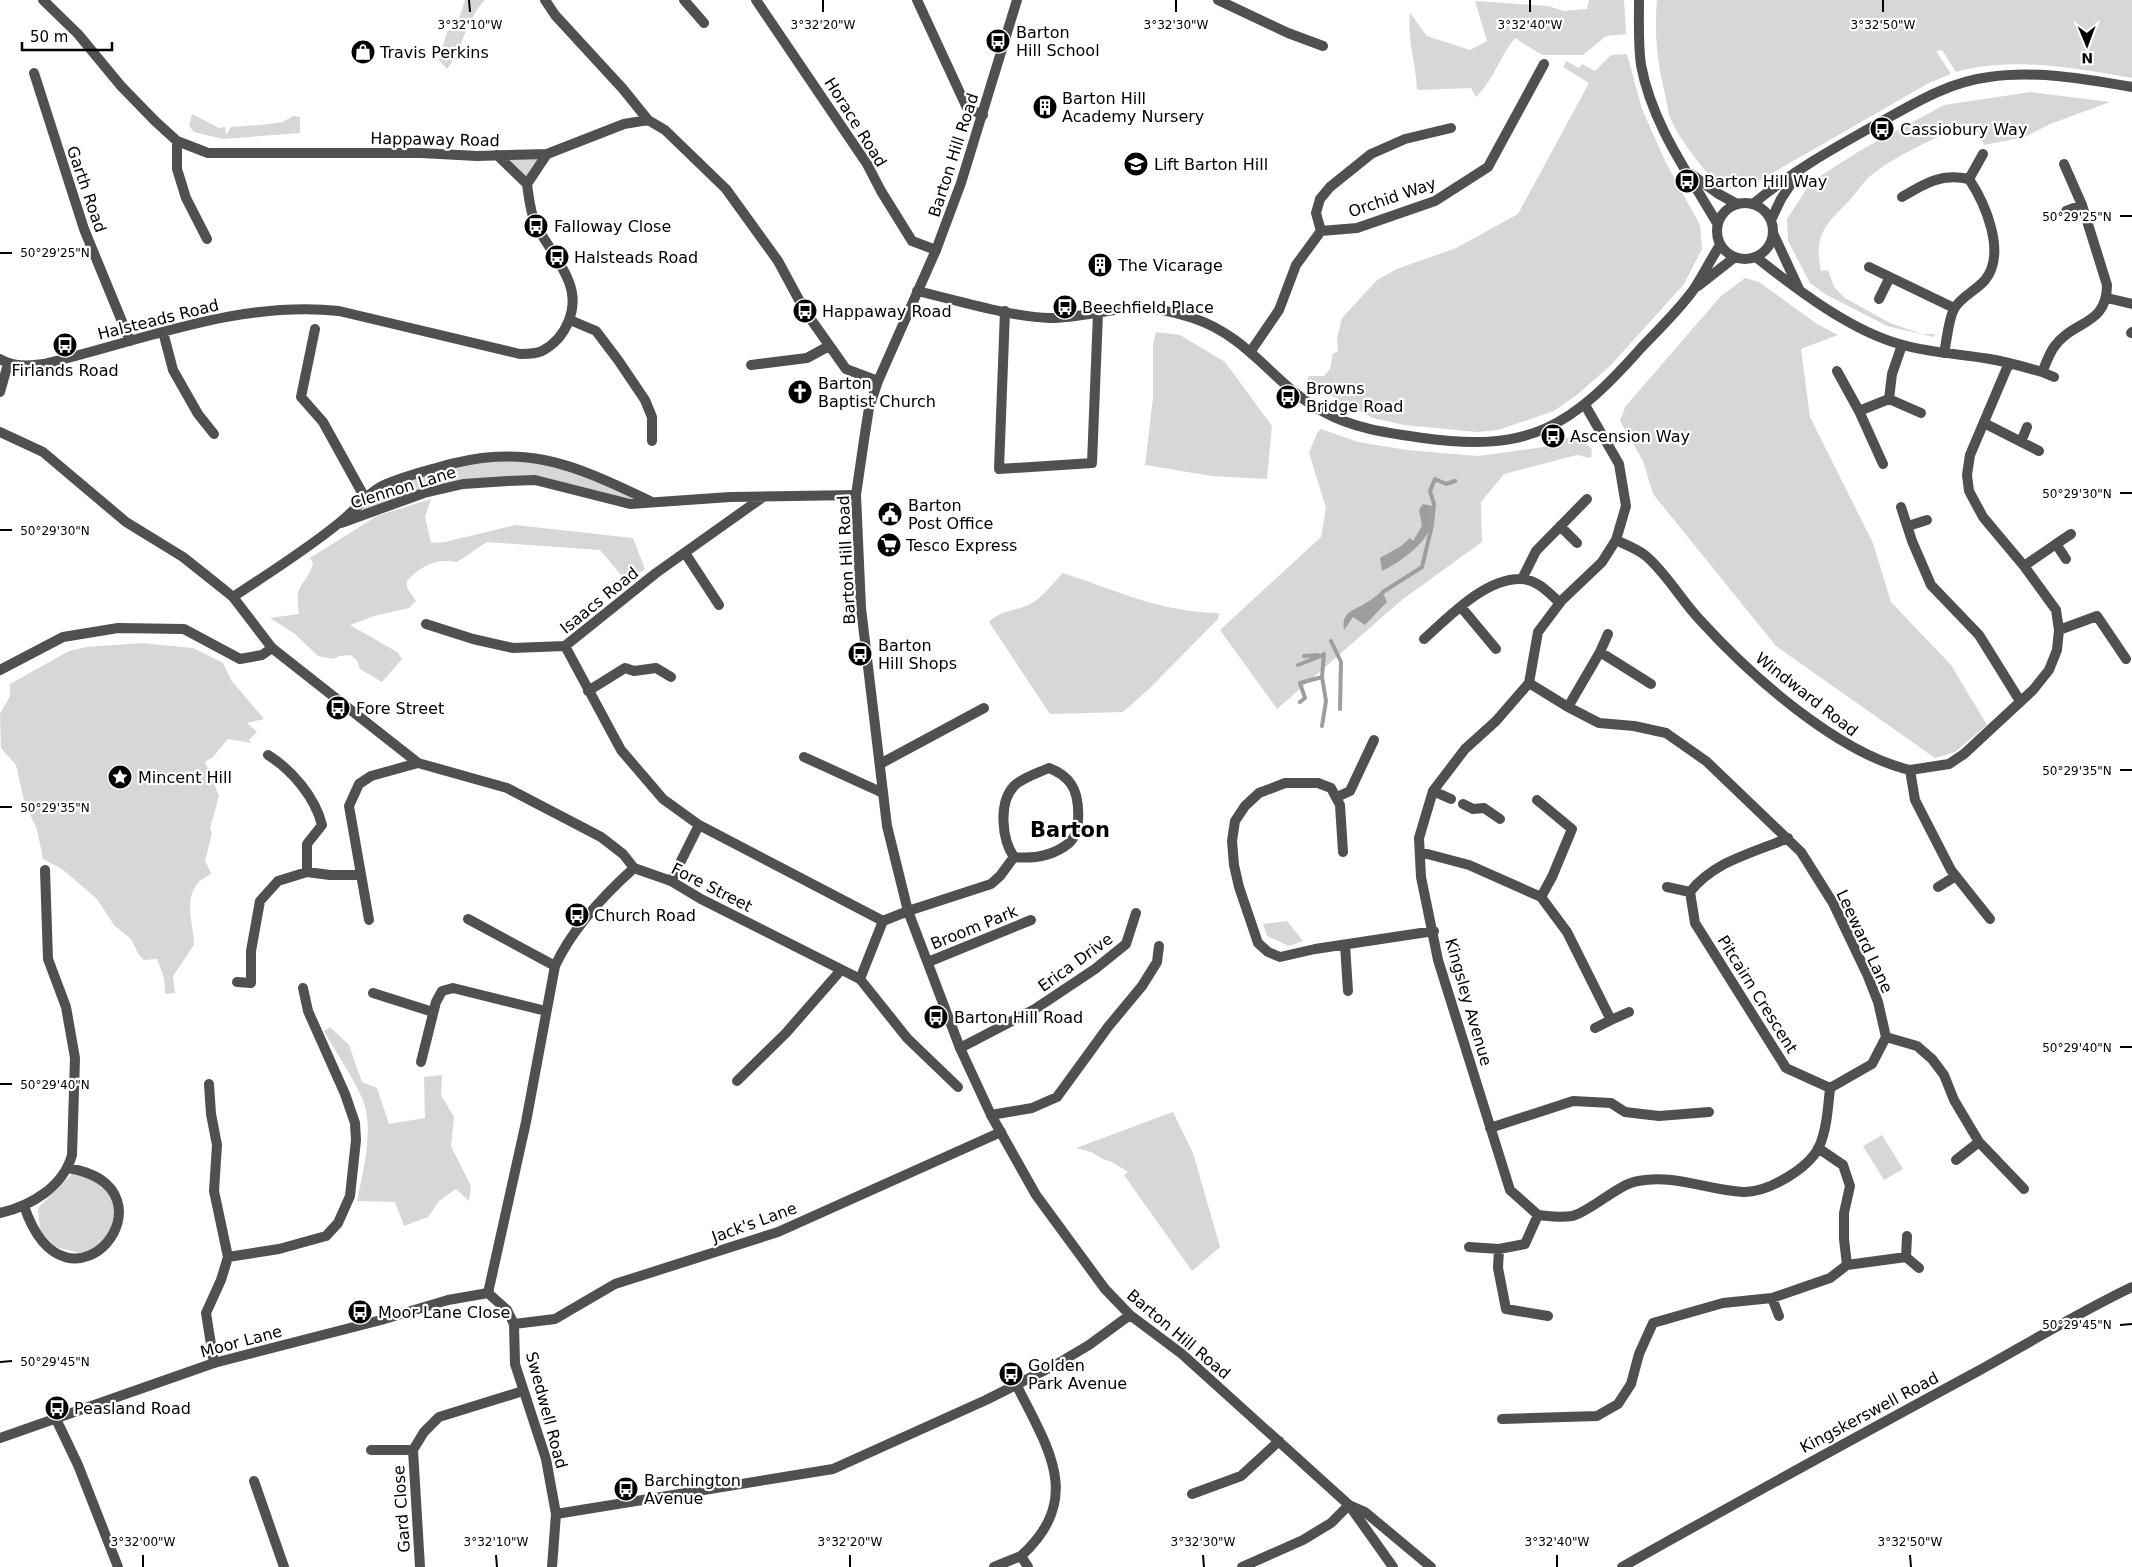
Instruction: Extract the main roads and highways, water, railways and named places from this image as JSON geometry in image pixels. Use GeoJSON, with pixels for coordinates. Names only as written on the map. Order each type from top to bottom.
{"type":"FeatureCollection","features":[{"type":"Feature","properties":{"kind":"waterway"},"geometry":{"type":"LineString","coordinates":[[1383,592],[1422,567],[1432,525],[1434,504],[1430,491],[1435,479],[1446,484],[1455,481]]}},
{"type":"Feature","properties":{"kind":"waterway"},"geometry":{"type":"LineString","coordinates":[[1331,641],[1341,662],[1340,709]]}},
{"type":"Feature","properties":{"kind":"waterway"},"geometry":{"type":"LineString","coordinates":[[1322,726],[1326,701],[1322,677],[1324,654]]}},
{"type":"Feature","properties":{"kind":"waterway"},"geometry":{"type":"LineString","coordinates":[[1304,656],[1318,655]]}},
{"type":"Feature","properties":{"kind":"waterway"},"geometry":{"type":"LineString","coordinates":[[1298,665],[1323,655]]}},
{"type":"Feature","properties":{"kind":"waterway"},"geometry":{"type":"LineString","coordinates":[[1300,702],[1305,698],[1300,683],[1322,677]]}},
{"type":"Feature","properties":{"kind":"place","name":"Barton Hill School"},"geometry":{"type":"Point","coordinates":[998,41]}},
{"type":"Feature","properties":{"kind":"place","name":"Travis Perkins"},"geometry":{"type":"Point","coordinates":[363,52]}},
{"type":"Feature","properties":{"kind":"place","name":"Barton Hill Academy Nursery"},"geometry":{"type":"Point","coordinates":[1045,107]}},
{"type":"Feature","properties":{"kind":"place","name":"Cassiobury Way"},"geometry":{"type":"Point","coordinates":[1882,129]}},
{"type":"Feature","properties":{"kind":"place","name":"Lift Barton Hill"},"geometry":{"type":"Point","coordinates":[1136,164]}},
{"type":"Feature","properties":{"kind":"place","name":"Barton Hill Way"},"geometry":{"type":"Point","coordinates":[1687,181]}},
{"type":"Feature","properties":{"kind":"place","name":"Falloway Close"},"geometry":{"type":"Point","coordinates":[536,226]}},
{"type":"Feature","properties":{"kind":"place","name":"Halsteads Road"},"geometry":{"type":"Point","coordinates":[557,257]}},
{"type":"Feature","properties":{"kind":"place","name":"The Vicarage"},"geometry":{"type":"Point","coordinates":[1100,265]}},
{"type":"Feature","properties":{"kind":"place","name":"Beechfield Place"},"geometry":{"type":"Point","coordinates":[1065,307]}},
{"type":"Feature","properties":{"kind":"place","name":"Happaway Road"},"geometry":{"type":"Point","coordinates":[805,311]}},
{"type":"Feature","properties":{"kind":"place","name":"Firlands Road"},"geometry":{"type":"Point","coordinates":[65,345]}},
{"type":"Feature","properties":{"kind":"place","name":"Barton Baptist Church"},"geometry":{"type":"Point","coordinates":[800,392]}},
{"type":"Feature","properties":{"kind":"place","name":"Browns Bridge Road"},"geometry":{"type":"Point","coordinates":[1288,397]}},
{"type":"Feature","properties":{"kind":"place","name":"Ascension Way"},"geometry":{"type":"Point","coordinates":[1553,436]}},
{"type":"Feature","properties":{"kind":"place","name":"Barton Post Office"},"geometry":{"type":"Point","coordinates":[890,514]}},
{"type":"Feature","properties":{"kind":"place","name":"Tesco Express"},"geometry":{"type":"Point","coordinates":[889,545]}},
{"type":"Feature","properties":{"kind":"place","name":"Barton Hill Shops"},"geometry":{"type":"Point","coordinates":[860,654]}},
{"type":"Feature","properties":{"kind":"place","name":"Fore Street"},"geometry":{"type":"Point","coordinates":[338,708]}},
{"type":"Feature","properties":{"kind":"place","name":"Mincent Hill"},"geometry":{"type":"Point","coordinates":[120,777]}},
{"type":"Feature","properties":{"kind":"place","name":"Church Road"},"geometry":{"type":"Point","coordinates":[577,915]}},
{"type":"Feature","properties":{"kind":"place","name":"Barton Hill Road"},"geometry":{"type":"Point","coordinates":[936,1017]}},
{"type":"Feature","properties":{"kind":"place","name":"Moor Lane Close"},"geometry":{"type":"Point","coordinates":[360,1312]}},
{"type":"Feature","properties":{"kind":"place","name":"Golden Park Avenue"},"geometry":{"type":"Point","coordinates":[1011,1374]}},
{"type":"Feature","properties":{"kind":"place","name":"Peasland Road"},"geometry":{"type":"Point","coordinates":[57,1408]}},
{"type":"Feature","properties":{"kind":"place","name":"Barchington Avenue"},"geometry":{"type":"Point","coordinates":[626,1489]}},
{"type":"Feature","properties":{"kind":"district","name":"Barton"},"geometry":{"type":"Point","coordinates":[1070,830]}}]}
